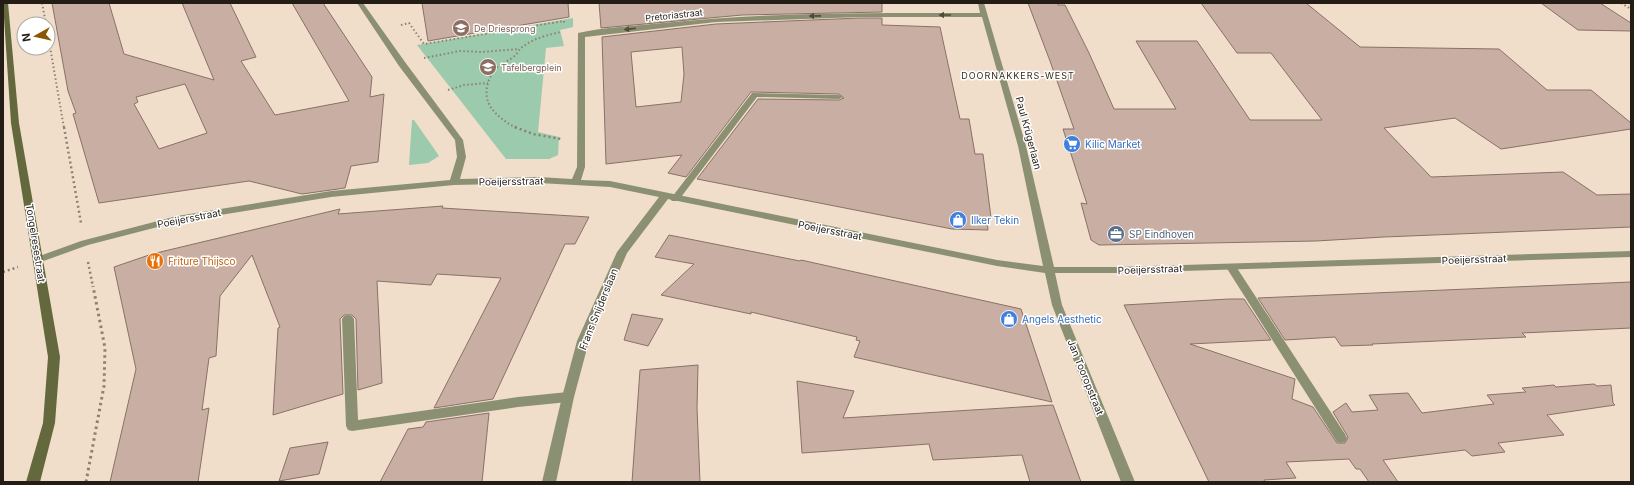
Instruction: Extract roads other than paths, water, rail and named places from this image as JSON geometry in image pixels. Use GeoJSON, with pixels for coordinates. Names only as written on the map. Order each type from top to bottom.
{"type":"FeatureCollection","features":[{"type":"Feature","properties":{"kind":"main road","name":"Tongelresestraat"},"geometry":{"type":"LineString","coordinates":[[5,3],[16,123],[54,357],[49,423],[33,482]]}},
{"type":"Feature","properties":{"kind":"street"},"geometry":{"type":"LineString","coordinates":[[360,3],[401,62],[428,96],[459,140],[463,152],[462,160],[454,182]]}},
{"type":"Feature","properties":{"kind":"street","name":"Paul Krügerlaan"},"geometry":{"type":"LineString","coordinates":[[981,3],[1022,146],[1050,270]]}},
{"type":"Feature","properties":{"kind":"street","name":"Pretoriastraat"},"geometry":{"type":"LineString","coordinates":[[576,181],[581,167],[581,35],[681,23],[734,19],[872,14],[984,15]]}},
{"type":"Feature","properties":{"kind":"street","name":"Frans Snijderslaan"},"geometry":{"type":"LineString","coordinates":[[550,482],[568,397],[583,341],[622,252],[755,95],[839,97]]}},
{"type":"Feature","properties":{"kind":"street","name":"Poeijersstraat"},"geometry":{"type":"LineString","coordinates":[[38,260],[85,243],[178,219],[331,194],[454,182],[539,180],[610,184],[997,263],[1050,270],[1231,267],[1631,254]]}},
{"type":"Feature","properties":{"kind":"street"},"geometry":{"type":"LineString","coordinates":[[1231,267],[1341,438]]}},
{"type":"Feature","properties":{"kind":"street","name":"Jan Tooropstraat"},"geometry":{"type":"LineString","coordinates":[[1050,270],[1057,305],[1128,482]]}},
{"type":"Feature","properties":{"kind":"street"},"geometry":{"type":"LineString","coordinates":[[348,319],[352,426],[518,402],[568,397]]}},
{"type":"Feature","properties":{"kind":"place","name":"De Driesprong"},"geometry":{"type":"Point","coordinates":[461,28]}},
{"type":"Feature","properties":{"kind":"place","name":"Tafelbergplein"},"geometry":{"type":"Point","coordinates":[488,67]}},
{"type":"Feature","properties":{"kind":"place","name":"Kilic Market"},"geometry":{"type":"Point","coordinates":[1072,144]}},
{"type":"Feature","properties":{"kind":"place","name":"Ilker Tekin"},"geometry":{"type":"Point","coordinates":[958,220]}},
{"type":"Feature","properties":{"kind":"place","name":"SP Eindhoven"},"geometry":{"type":"Point","coordinates":[1116,234]}},
{"type":"Feature","properties":{"kind":"place","name":"Friture Thijsco"},"geometry":{"type":"Point","coordinates":[155,261]}},
{"type":"Feature","properties":{"kind":"place","name":"Angels Aesthetic"},"geometry":{"type":"Point","coordinates":[1009,319]}},
{"type":"Feature","properties":{"kind":"district","name":"DOORNAKKERS-WEST"},"geometry":{"type":"Point","coordinates":[1018,75]}}]}
